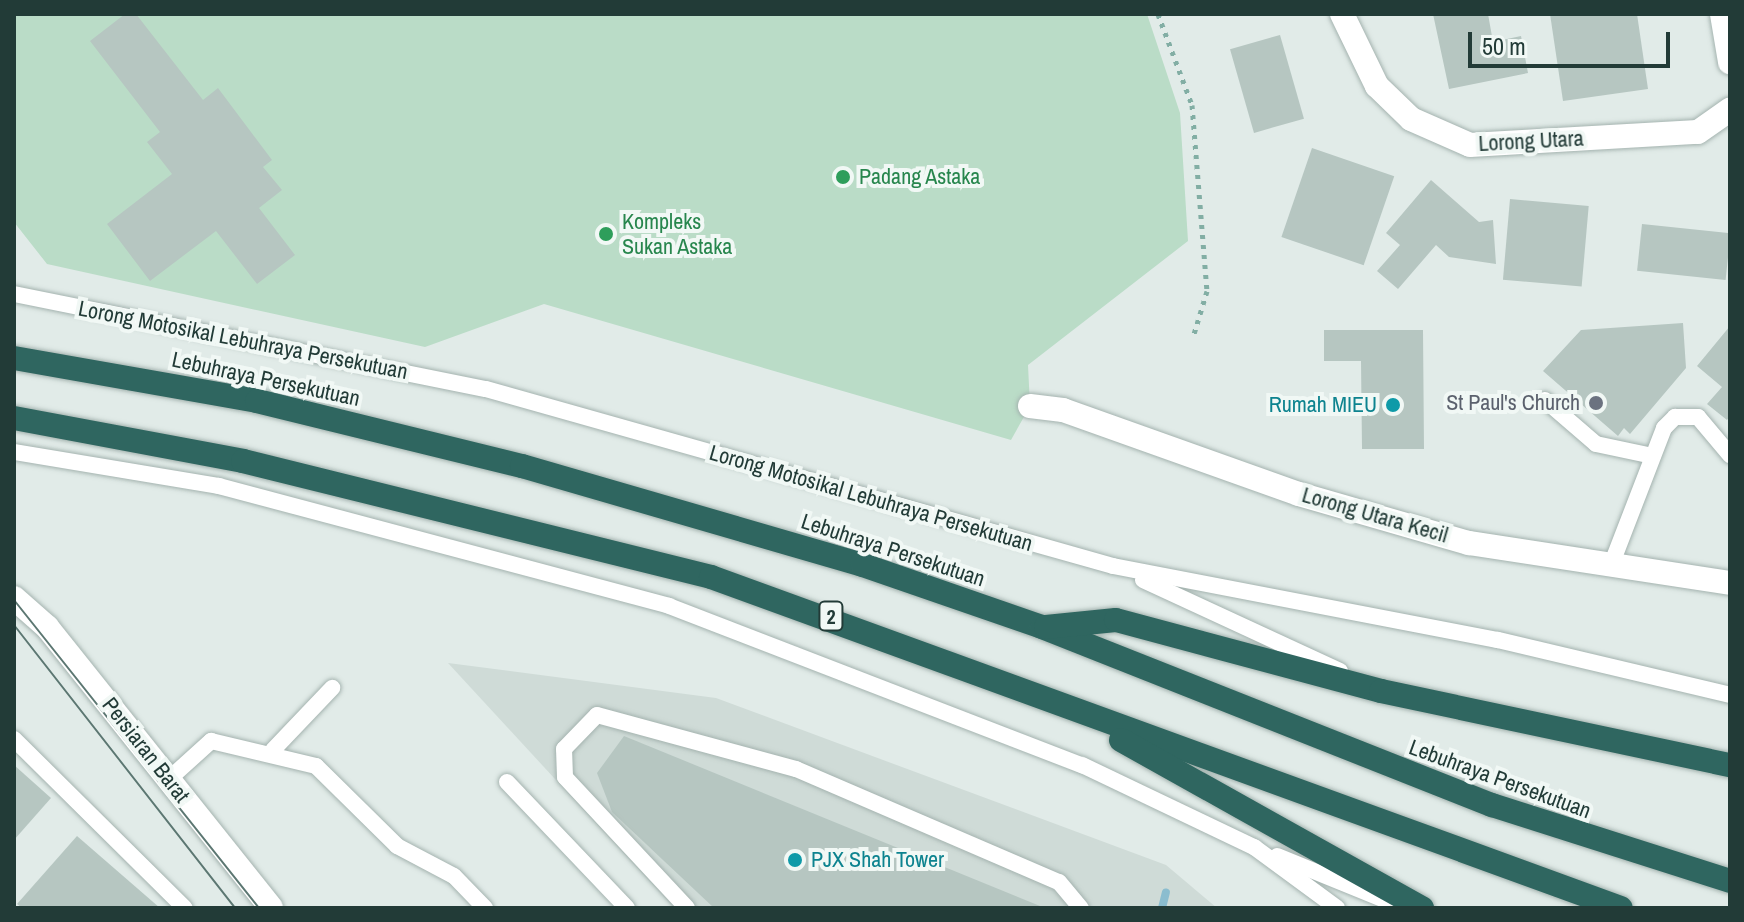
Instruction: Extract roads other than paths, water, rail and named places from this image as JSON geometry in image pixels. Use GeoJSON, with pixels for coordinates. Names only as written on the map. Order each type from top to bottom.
{"type":"FeatureCollection","features":[{"type":"Feature","properties":{"kind":"highway","name":"Lebuhraya Persekutuan"},"geometry":{"type":"LineString","coordinates":[[14,358],[257,401],[522,466],[863,565],[1042,627],[1383,765],[1730,881]]}},
{"type":"Feature","properties":{"kind":"highway","name":"2"},"geometry":{"type":"LineString","coordinates":[[14,418],[274,468],[696,573],[1029,690],[1339,811],[1621,908]]}},
{"type":"Feature","properties":{"kind":"highway"},"geometry":{"type":"LineString","coordinates":[[1042,627],[1116,620],[1381,691],[1730,765]]}},
{"type":"Feature","properties":{"kind":"highway"},"geometry":{"type":"LineString","coordinates":[[1029,690],[1422,908]]}},
{"type":"Feature","properties":{"kind":"street","name":"Lorong Utara"},"geometry":{"type":"LineString","coordinates":[[1342,14],[1377,86],[1411,119],[1470,145],[1698,132],[1730,110]]}},
{"type":"Feature","properties":{"kind":"street"},"geometry":{"type":"LineString","coordinates":[[1722,14],[1730,62]]}},
{"type":"Feature","properties":{"kind":"street","name":"Lorong Utara Kecil"},"geometry":{"type":"LineString","coordinates":[[1030,406],[1063,410],[1299,494],[1469,543],[1610,568],[1730,583]]}},
{"type":"Feature","properties":{"kind":"street","name":"Persiaran Barat"},"geometry":{"type":"LineString","coordinates":[[14,598],[47,627],[271,908]]}},
{"type":"Feature","properties":{"kind":"lane","name":"Lorong Motosikal Lebuhraya Persekutuan"},"geometry":{"type":"LineString","coordinates":[[14,294],[486,389],[1113,566],[1498,640],[1730,695]]}},
{"type":"Feature","properties":{"kind":"lane"},"geometry":{"type":"LineString","coordinates":[[1545,400],[1596,444],[1653,456]]}},
{"type":"Feature","properties":{"kind":"lane"},"geometry":{"type":"LineString","coordinates":[[1610,568],[1653,456],[1675,417],[1698,417],[1730,455]]}},
{"type":"Feature","properties":{"kind":"lane"},"geometry":{"type":"LineString","coordinates":[[14,452],[219,486],[669,606],[1082,765],[1254,847],[1405,908]]}},
{"type":"Feature","properties":{"kind":"lane"},"geometry":{"type":"LineString","coordinates":[[1113,566],[1381,691]]}},
{"type":"Feature","properties":{"kind":"lane"},"geometry":{"type":"LineString","coordinates":[[273,750],[332,688]]}},
{"type":"Feature","properties":{"kind":"lane"},"geometry":{"type":"LineString","coordinates":[[687,908],[565,777],[564,749],[597,715],[796,769],[1059,882],[1081,908]]}},
{"type":"Feature","properties":{"kind":"lane"},"geometry":{"type":"LineString","coordinates":[[14,739],[185,908]]}},
{"type":"Feature","properties":{"kind":"lane"},"geometry":{"type":"LineString","coordinates":[[169,779],[211,741],[273,750],[316,766],[397,846],[454,876],[485,908]]}},
{"type":"Feature","properties":{"kind":"lane"},"geometry":{"type":"LineString","coordinates":[[507,782],[627,908]]}},
{"type":"Feature","properties":{"kind":"lane"},"geometry":{"type":"LineString","coordinates":[[1254,847],[1337,908]]}},
{"type":"Feature","properties":{"kind":"waterway"},"geometry":{"type":"LineString","coordinates":[[1162,908],[1166,892]]}},
{"type":"Feature","properties":{"kind":"tram line"},"geometry":{"type":"LineString","coordinates":[[14,600],[259,908]]}},
{"type":"Feature","properties":{"kind":"tram line"},"geometry":{"type":"LineString","coordinates":[[14,625],[235,908]]}},
{"type":"Feature","properties":{"kind":"place","name":"Padang Astaka"},"geometry":{"type":"Point","coordinates":[843,177]}},
{"type":"Feature","properties":{"kind":"place","name":"Kompleks Sukan Astaka"},"geometry":{"type":"Point","coordinates":[606,234]}},
{"type":"Feature","properties":{"kind":"place","name":"St Paul's Church"},"geometry":{"type":"Point","coordinates":[1596,403]}},
{"type":"Feature","properties":{"kind":"place","name":"Rumah MIEU"},"geometry":{"type":"Point","coordinates":[1393,405]}},
{"type":"Feature","properties":{"kind":"place","name":"PJX Shah Tower"},"geometry":{"type":"Point","coordinates":[795,860]}}]}
